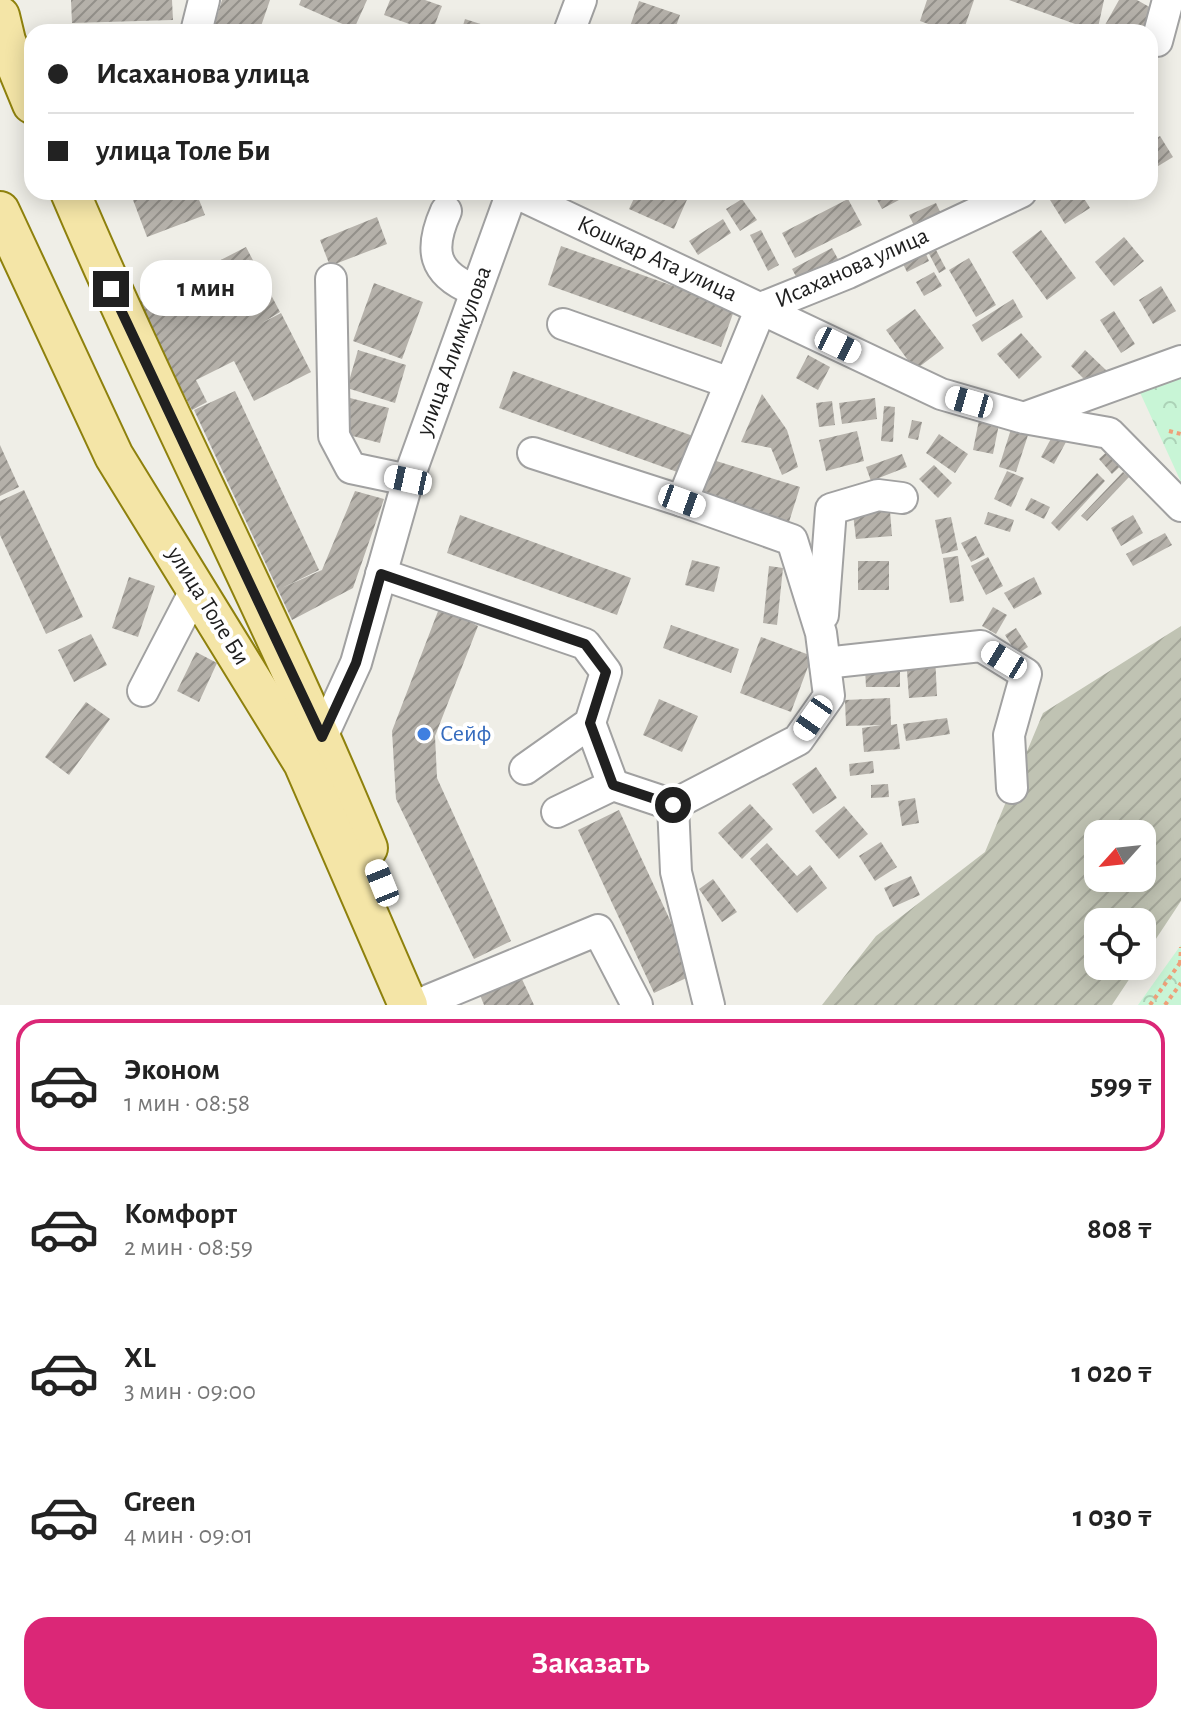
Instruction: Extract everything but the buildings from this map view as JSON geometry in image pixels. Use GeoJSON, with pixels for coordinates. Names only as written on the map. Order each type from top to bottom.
{"type":"FeatureCollection","features":[{"type":"Feature","properties":{"kind":"main road"},"geometry":{"type":"LineString","coordinates":[[0,16],[24,73]]}},
{"type":"Feature","properties":{"kind":"main road","name":"улица Толе Би"},"geometry":{"type":"LineString","coordinates":[[74,200],[168,415],[322,737],[423,1003]]}},
{"type":"Feature","properties":{"kind":"main road","name":"улица Толе Би"},"geometry":{"type":"LineString","coordinates":[[0,211],[114,456],[303,763],[423,1003]]}},
{"type":"Feature","properties":{"kind":"street"},"geometry":{"type":"LineString","coordinates":[[198,24],[204,0]]}},
{"type":"Feature","properties":{"kind":"street"},"geometry":{"type":"LineString","coordinates":[[572,24],[581,0]]}},
{"type":"Feature","properties":{"kind":"street"},"geometry":{"type":"LineString","coordinates":[[1158,37],[1168,0]]}},
{"type":"Feature","properties":{"kind":"street","name":"улица Алимкулова"},"geometry":{"type":"LineString","coordinates":[[322,737],[356,663],[408,480],[474,290],[510,200]]}},
{"type":"Feature","properties":{"kind":"street","name":"Кошкар Ата улица"},"geometry":{"type":"LineString","coordinates":[[530,200],[941,394],[1024,418],[1109,433],[1181,506]]}},
{"type":"Feature","properties":{"kind":"street","name":"Исаханова улица"},"geometry":{"type":"LineString","coordinates":[[682,501],[761,308],[848,273],[1004,200]]}},
{"type":"Feature","properties":{"kind":"street"},"geometry":{"type":"LineString","coordinates":[[446,211],[433,239],[435,254],[458,283],[474,290]]}},
{"type":"Feature","properties":{"kind":"street"},"geometry":{"type":"LineString","coordinates":[[331,279],[334,436],[351,468],[408,480]]}},
{"type":"Feature","properties":{"kind":"street"},"geometry":{"type":"LineString","coordinates":[[563,324],[730,383]]}},
{"type":"Feature","properties":{"kind":"street"},"geometry":{"type":"LineString","coordinates":[[1024,418],[1181,361]]}},
{"type":"Feature","properties":{"kind":"street"},"geometry":{"type":"LineString","coordinates":[[533,453],[792,540],[823,648],[829,696],[798,740],[673,805],[613,785],[557,812]]}},
{"type":"Feature","properties":{"kind":"street"},"geometry":{"type":"LineString","coordinates":[[823,648],[831,509],[878,495],[902,498]]}},
{"type":"Feature","properties":{"kind":"street"},"geometry":{"type":"LineString","coordinates":[[381,574],[585,644],[606,672],[590,723],[525,769]]}},
{"type":"Feature","properties":{"kind":"street"},"geometry":{"type":"LineString","coordinates":[[143,691],[197,587]]}},
{"type":"Feature","properties":{"kind":"street"},"geometry":{"type":"LineString","coordinates":[[823,648],[981,646],[1026,674],[1009,735],[1012,788]]}},
{"type":"Feature","properties":{"kind":"street"},"geometry":{"type":"LineString","coordinates":[[590,723],[613,785]]}},
{"type":"Feature","properties":{"kind":"street"},"geometry":{"type":"LineString","coordinates":[[673,805],[676,872],[709,1005]]}},
{"type":"Feature","properties":{"kind":"street"},"geometry":{"type":"LineString","coordinates":[[423,1003],[598,930],[637,1005]]}},
{"type":"Feature","properties":{"kind":"path"},"geometry":{"type":"LineString","coordinates":[[1169,431],[1181,434]]}},
{"type":"Feature","properties":{"kind":"path"},"geometry":{"type":"LineString","coordinates":[[1150,1005],[1180,964],[1181,947]]}},
{"type":"Feature","properties":{"kind":"path"},"geometry":{"type":"LineString","coordinates":[[1165,1005],[1181,983]]}},
{"type":"Feature","properties":{"kind":"shaded area"},"geometry":{"type":"Polygon","coordinates":[[[1181,626],[1181,901],[1156,939],[1156,908],[1084,908],[1084,980],[1129,980],[1112,1005],[822,1005],[876,936],[985,852],[1043,713],[1181,626]]]}},
{"type":"Feature","properties":{"kind":"green space"},"geometry":{"type":"Polygon","coordinates":[[[1181,374],[1181,482],[1137,386],[1181,374]]]}},
{"type":"Feature","properties":{"kind":"green space"},"geometry":{"type":"Polygon","coordinates":[[[1181,945],[1181,1005],[1138,1005],[1156,980],[1181,945]]]}},
{"type":"Feature","properties":{"kind":"place","name":"Сейф"},"geometry":{"type":"Point","coordinates":[424,734]}},
{"type":"Feature","properties":{"kind":"route"},"geometry":{"type":"LineString","coordinates":[[111,289],[174,429],[322,737],[356,663],[381,574],[585,644],[606,672],[590,723],[613,785],[673,805]]}}]}
